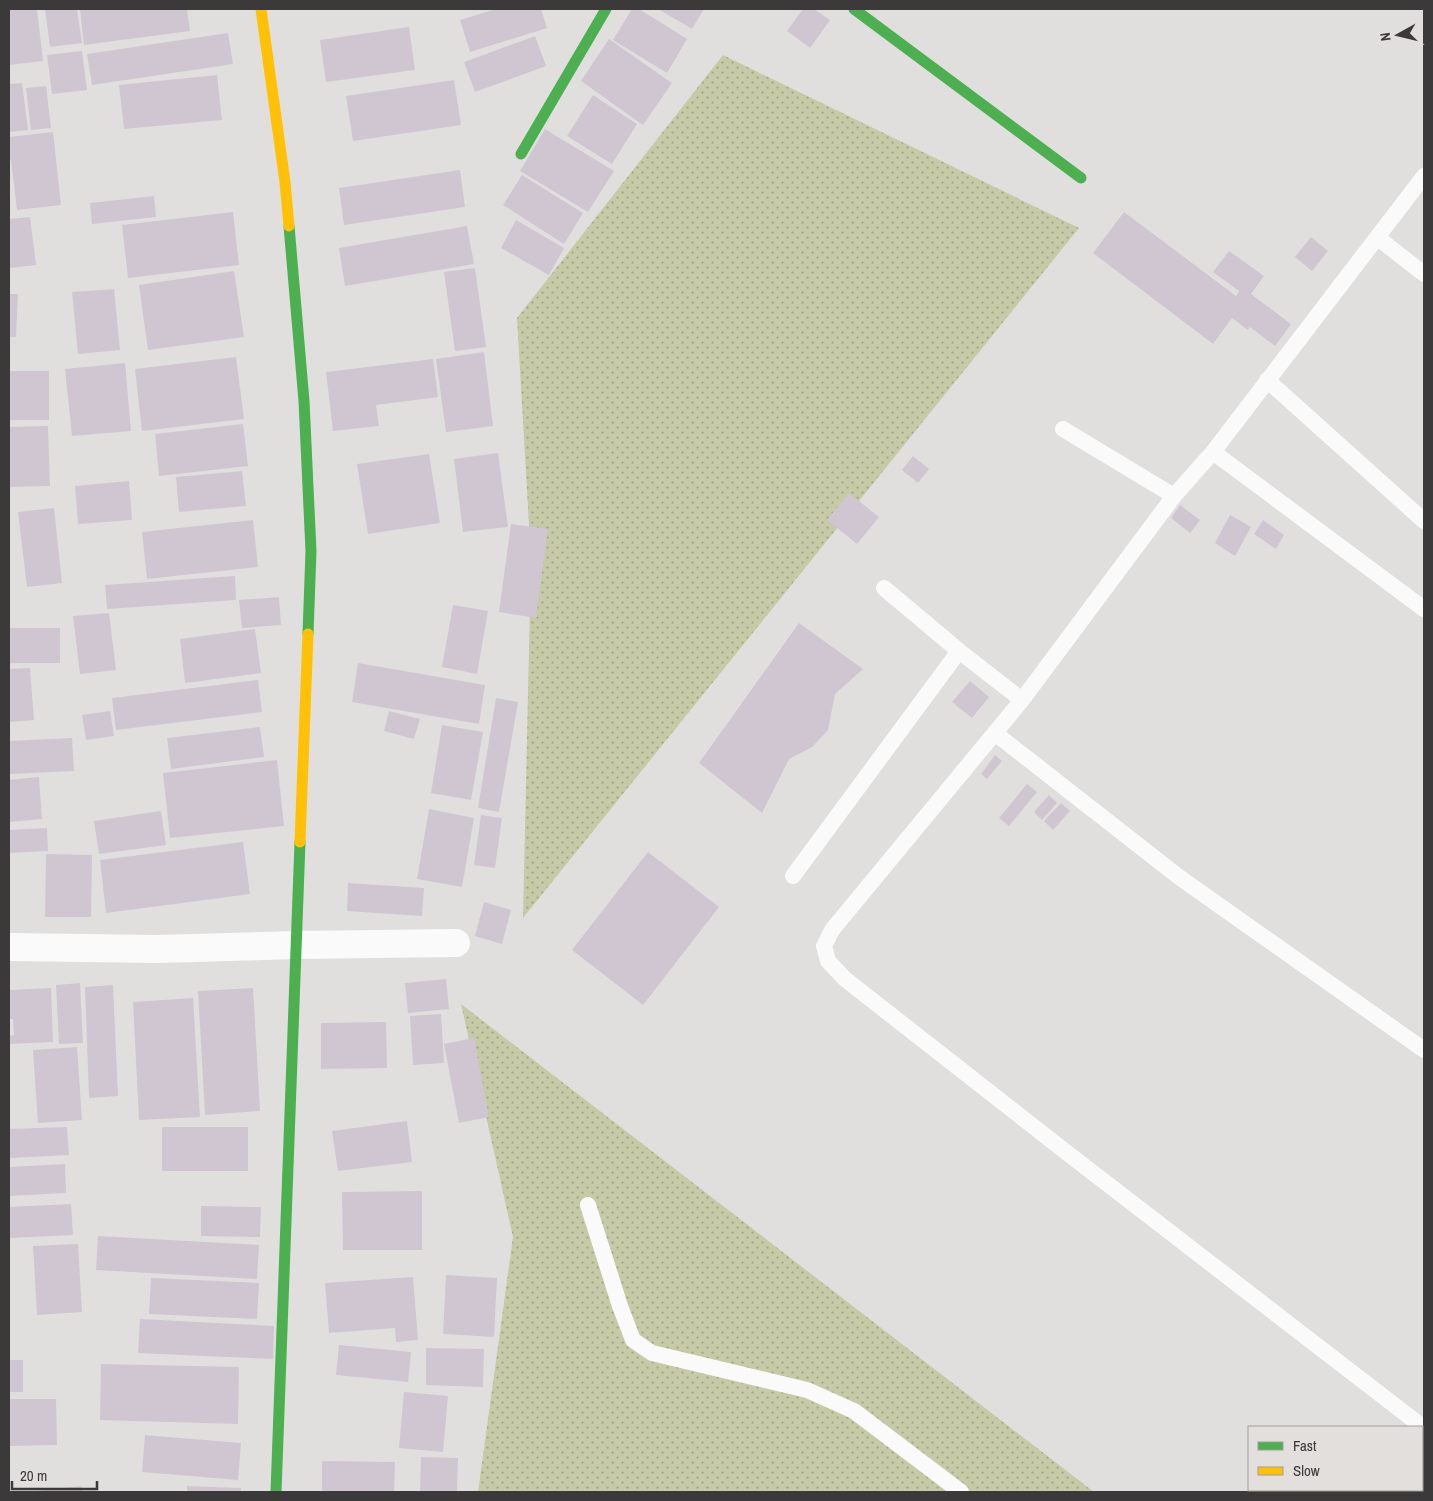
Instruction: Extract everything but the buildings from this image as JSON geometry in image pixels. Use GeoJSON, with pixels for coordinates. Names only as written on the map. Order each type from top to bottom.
{"type":"FeatureCollection","features":[{"type":"Feature","properties":{"kind":"street"},"geometry":{"type":"LineString","coordinates":[[261,9],[285,182],[304,401],[311,551],[276,1492]]}},
{"type":"Feature","properties":{"kind":"street"},"geometry":{"type":"LineString","coordinates":[[521,154],[606,9]]}},
{"type":"Feature","properties":{"kind":"street"},"geometry":{"type":"LineString","coordinates":[[854,9],[1080,178]]}},
{"type":"Feature","properties":{"kind":"street"},"geometry":{"type":"LineString","coordinates":[[9,947],[158,949],[296,944],[456,943]]}},
{"type":"Feature","properties":{"kind":"lane"},"geometry":{"type":"LineString","coordinates":[[1421,1426],[844,979],[828,962],[824,946],[832,930],[996,734],[1174,496],[1213,452],[1424,176]]}},
{"type":"Feature","properties":{"kind":"lane"},"geometry":{"type":"LineString","coordinates":[[1378,238],[1424,274]]}},
{"type":"Feature","properties":{"kind":"lane"},"geometry":{"type":"LineString","coordinates":[[1267,380],[1424,521]]}},
{"type":"Feature","properties":{"kind":"lane"},"geometry":{"type":"LineString","coordinates":[[1063,429],[1174,496]]}},
{"type":"Feature","properties":{"kind":"lane"},"geometry":{"type":"LineString","coordinates":[[1213,452],[1424,609]]}},
{"type":"Feature","properties":{"kind":"lane"},"geometry":{"type":"LineString","coordinates":[[884,588],[959,651],[1022,700]]}},
{"type":"Feature","properties":{"kind":"lane"},"geometry":{"type":"LineString","coordinates":[[793,876],[959,651]]}},
{"type":"Feature","properties":{"kind":"lane"},"geometry":{"type":"LineString","coordinates":[[996,734],[1179,877],[1424,1050]]}},
{"type":"Feature","properties":{"kind":"lane"},"geometry":{"type":"LineString","coordinates":[[588,1205],[620,1306],[633,1340],[652,1353],[807,1390],[854,1411],[961,1492]]}},
{"type":"Feature","properties":{"kind":"green space"},"geometry":{"type":"Polygon","coordinates":[[[723,55],[1079,228],[523,918],[531,559],[517,318],[723,55]]]}},
{"type":"Feature","properties":{"kind":"green space"},"geometry":{"type":"Polygon","coordinates":[[[461,1004],[1094,1492],[478,1492],[513,1237],[461,1004]]]}},
{"type":"Feature","properties":{"kind":"traffic: fast"},"geometry":{"type":"LineString","coordinates":[[521,154],[606,9]]}},
{"type":"Feature","properties":{"kind":"traffic: fast"},"geometry":{"type":"LineString","coordinates":[[854,9],[1081,178]]}},
{"type":"Feature","properties":{"kind":"traffic: fast"},"geometry":{"type":"LineString","coordinates":[[289,226],[304,401],[311,551],[308,634]]}},
{"type":"Feature","properties":{"kind":"traffic: fast"},"geometry":{"type":"LineString","coordinates":[[276,1492],[300,842]]}},
{"type":"Feature","properties":{"kind":"traffic: slow"},"geometry":{"type":"LineString","coordinates":[[261,9],[285,182],[289,226]]}},
{"type":"Feature","properties":{"kind":"traffic: slow"},"geometry":{"type":"LineString","coordinates":[[300,842],[308,634]]}}]}
